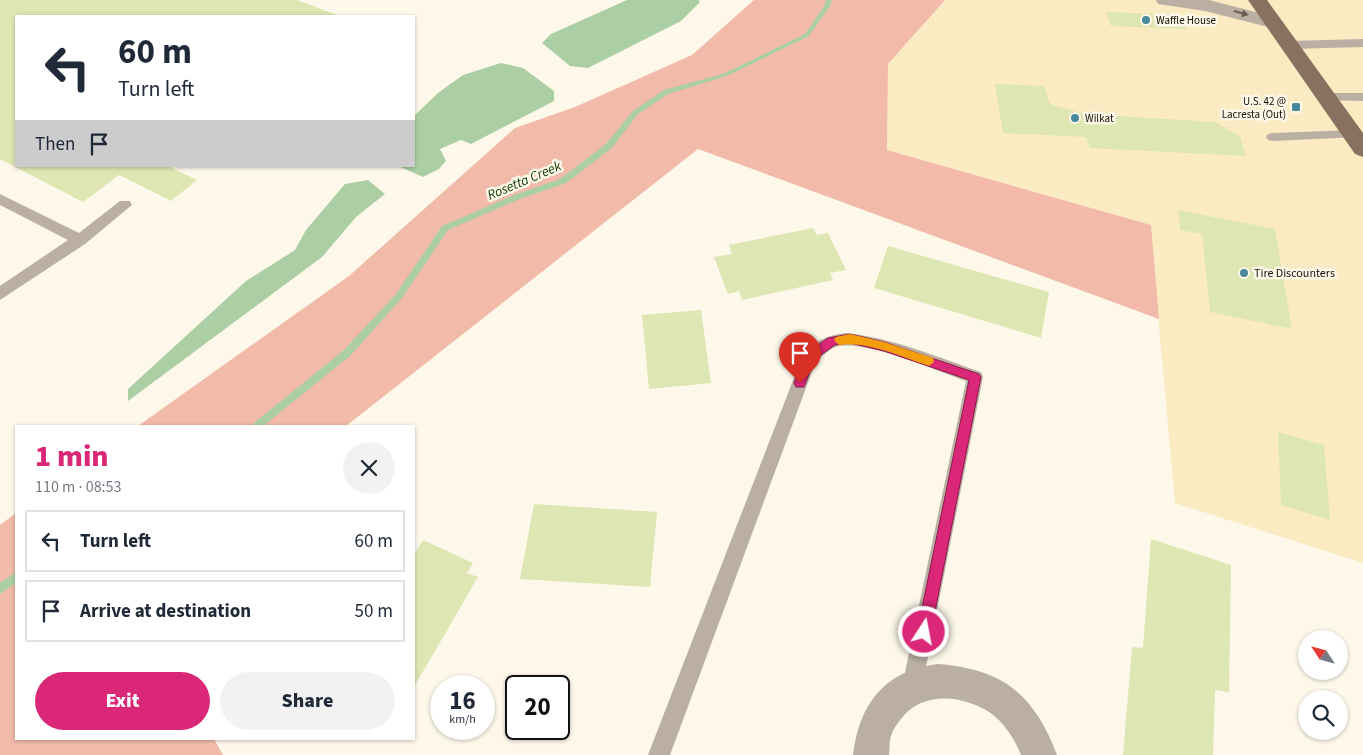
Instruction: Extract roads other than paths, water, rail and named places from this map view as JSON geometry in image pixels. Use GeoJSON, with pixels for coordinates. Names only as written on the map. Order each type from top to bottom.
{"type":"FeatureCollection","features":[{"type":"Feature","properties":{"kind":"main road"},"geometry":{"type":"LineString","coordinates":[[1257,0],[1327,97],[1360,139]]}},
{"type":"Feature","properties":{"kind":"street"},"geometry":{"type":"LineString","coordinates":[[1174,0],[1206,5],[1272,22]]}},
{"type":"Feature","properties":{"kind":"street"},"geometry":{"type":"LineString","coordinates":[[871,755],[874,730],[889,704],[901,693],[917,684],[948,681],[986,692],[1011,708],[1032,735],[1039,755]]}},
{"type":"Feature","properties":{"kind":"lane"},"geometry":{"type":"LineString","coordinates":[[1290,45],[1363,43]]}},
{"type":"Feature","properties":{"kind":"lane"},"geometry":{"type":"LineString","coordinates":[[1327,97],[1363,97]]}},
{"type":"Feature","properties":{"kind":"lane"},"geometry":{"type":"LineString","coordinates":[[1272,137],[1360,139]]}},
{"type":"Feature","properties":{"kind":"lane"},"geometry":{"type":"LineString","coordinates":[[0,199],[80,240]]}},
{"type":"Feature","properties":{"kind":"lane"},"geometry":{"type":"LineString","coordinates":[[0,294],[80,240],[125,205]]}},
{"type":"Feature","properties":{"kind":"lane"},"geometry":{"type":"LineString","coordinates":[[659,755],[810,356],[832,341],[850,339],[884,346],[975,377],[912,687]]}},
{"type":"Feature","properties":{"kind":"waterway","name":"Rosetta Creek"},"geometry":{"type":"LineString","coordinates":[[258,425],[347,353],[399,296],[445,228],[517,197],[563,181],[609,146],[635,113],[666,92],[725,75],[807,35],[829,0]]}},
{"type":"Feature","properties":{"kind":"waterway","name":"Rosetta Creek"},"geometry":{"type":"LineString","coordinates":[[0,589],[15,578]]}},
{"type":"Feature","properties":{"kind":"place","name":"Waffle House"},"geometry":{"type":"Point","coordinates":[1146,20]}},
{"type":"Feature","properties":{"kind":"place","name":"U.S. 42 @ Lacresta (Out)"},"geometry":{"type":"Point","coordinates":[1296,107]}},
{"type":"Feature","properties":{"kind":"place","name":"Wilkat"},"geometry":{"type":"Point","coordinates":[1075,118]}},
{"type":"Feature","properties":{"kind":"place","name":"Tire Discounters"},"geometry":{"type":"Point","coordinates":[1244,273]}}]}
